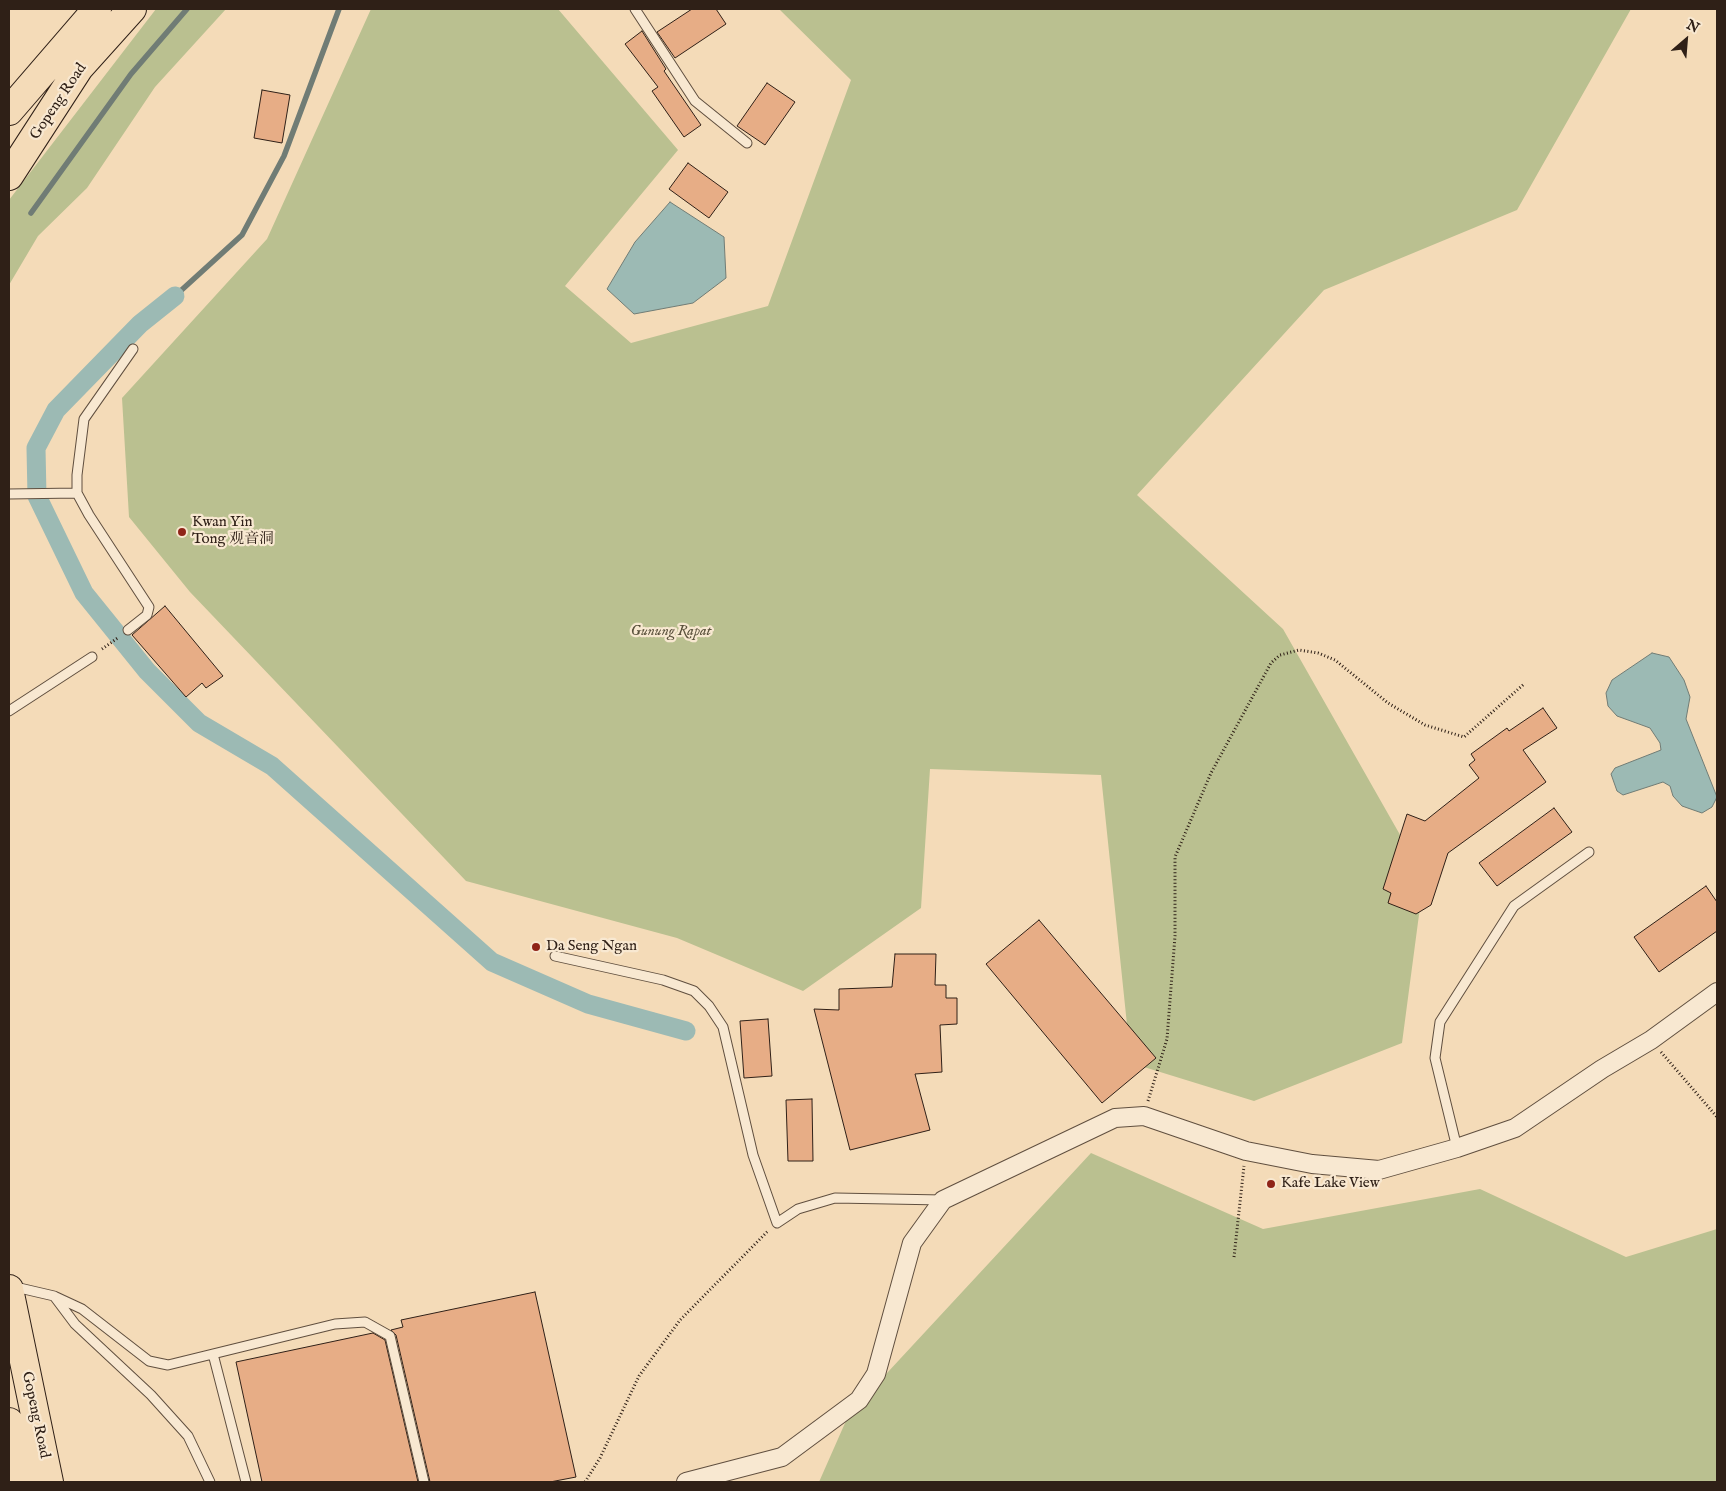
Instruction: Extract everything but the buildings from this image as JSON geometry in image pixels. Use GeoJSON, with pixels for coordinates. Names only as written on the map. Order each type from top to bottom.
{"type":"FeatureCollection","features":[{"type":"Feature","properties":{"kind":"highway","name":"Gopeng Road"},"geometry":{"type":"LineString","coordinates":[[9,112],[97,9]]}},
{"type":"Feature","properties":{"kind":"highway","name":"Gopeng Road"},"geometry":{"type":"LineString","coordinates":[[9,176],[79,68],[132,9]]}},
{"type":"Feature","properties":{"kind":"highway"},"geometry":{"type":"LineString","coordinates":[[9,148],[43,102],[79,68]]}},
{"type":"Feature","properties":{"kind":"highway","name":"Gopeng Road"},"geometry":{"type":"LineString","coordinates":[[9,1287],[49,1482]]}},
{"type":"Feature","properties":{"kind":"highway","name":"Gopeng Road"},"geometry":{"type":"LineString","coordinates":[[9,1422],[20,1482]]}},
{"type":"Feature","properties":{"kind":"street"},"geometry":{"type":"LineString","coordinates":[[686,1482],[782,1458],[859,1400],[876,1374],[912,1243],[943,1200],[1115,1118],[1144,1116],[1246,1151],[1312,1164],[1380,1170],[1457,1148],[1515,1128],[1602,1069],[1651,1040],[1717,992]]}},
{"type":"Feature","properties":{"kind":"lane"},"geometry":{"type":"LineString","coordinates":[[636,9],[695,101],[748,143]]}},
{"type":"Feature","properties":{"kind":"lane"},"geometry":{"type":"LineString","coordinates":[[128,630],[148,615],[149,607],[116,559],[77,493],[84,419],[133,349]]}},
{"type":"Feature","properties":{"kind":"lane"},"geometry":{"type":"LineString","coordinates":[[9,494],[60,495],[77,493]]}},
{"type":"Feature","properties":{"kind":"lane"},"geometry":{"type":"LineString","coordinates":[[9,712],[92,657]]}},
{"type":"Feature","properties":{"kind":"lane"},"geometry":{"type":"LineString","coordinates":[[1457,1148],[1435,1058],[1440,1022],[1514,906],[1589,852]]}},
{"type":"Feature","properties":{"kind":"lane"},"geometry":{"type":"LineString","coordinates":[[555,956],[663,980],[694,991],[709,1006],[723,1027],[753,1155],[777,1223],[798,1209],[835,1198],[943,1200]]}},
{"type":"Feature","properties":{"kind":"lane"},"geometry":{"type":"LineString","coordinates":[[9,1287],[54,1296],[82,1309],[148,1361],[168,1365],[335,1324],[365,1322],[390,1336],[424,1482]]}},
{"type":"Feature","properties":{"kind":"lane"},"geometry":{"type":"LineString","coordinates":[[54,1296],[74,1324],[151,1395],[188,1436],[210,1482]]}},
{"type":"Feature","properties":{"kind":"lane"},"geometry":{"type":"LineString","coordinates":[[213,1354],[246,1482]]}},
{"type":"Feature","properties":{"kind":"path"},"geometry":{"type":"LineString","coordinates":[[92,657],[128,630]]}},
{"type":"Feature","properties":{"kind":"path"},"geometry":{"type":"LineString","coordinates":[[1144,1116],[1167,1039],[1175,936],[1175,857],[1211,773],[1271,663],[1280,655],[1299,650],[1318,652],[1335,660],[1388,703],[1424,726],[1464,737],[1524,684]]}},
{"type":"Feature","properties":{"kind":"path"},"geometry":{"type":"LineString","coordinates":[[1651,1040],[1717,1117]]}},
{"type":"Feature","properties":{"kind":"path"},"geometry":{"type":"LineString","coordinates":[[1234,1257],[1246,1151]]}},
{"type":"Feature","properties":{"kind":"path"},"geometry":{"type":"LineString","coordinates":[[585,1482],[600,1458],[638,1376],[680,1320],[777,1223]]}},
{"type":"Feature","properties":{"kind":"green space"},"geometry":{"type":"Polygon","coordinates":[[[156,9],[226,9],[155,87],[87,188],[38,236],[9,285],[9,200],[156,9]]]}},
{"type":"Feature","properties":{"kind":"green space","name":"Gunung Rapat"},"geometry":{"type":"Polygon","coordinates":[[[371,9],[558,9],[678,150],[565,286],[631,343],[768,306],[851,80],[779,9],[1631,9],[1517,210],[1324,290],[1137,495],[1283,629],[1424,877],[1402,1043],[1254,1101],[1131,1063],[1101,775],[930,769],[921,908],[803,991],[677,938],[466,881],[190,592],[129,517],[122,398],[267,239],[371,9]]]}},
{"type":"Feature","properties":{"kind":"green space"},"geometry":{"type":"Polygon","coordinates":[[[1091,1153],[1263,1229],[1480,1189],[1626,1257],[1717,1229],[1717,1482],[819,1482],[849,1414],[1091,1153]]]}},
{"type":"Feature","properties":{"kind":"water"},"geometry":{"type":"Polygon","coordinates":[[[670,202],[724,237],[726,278],[693,303],[634,314],[607,289],[635,242],[670,202]]]}},
{"type":"Feature","properties":{"kind":"water"},"geometry":{"type":"Polygon","coordinates":[[[1652,653],[1669,657],[1684,680],[1690,697],[1686,719],[1717,797],[1712,807],[1702,813],[1682,806],[1673,796],[1670,786],[1663,782],[1623,795],[1617,791],[1611,774],[1615,768],[1661,750],[1660,743],[1650,728],[1617,716],[1608,706],[1606,693],[1612,680],[1652,653]]]}},
{"type":"Feature","properties":{"kind":"waterway"},"geometry":{"type":"LineString","coordinates":[[31,213],[131,74],[187,9]]}},
{"type":"Feature","properties":{"kind":"waterway"},"geometry":{"type":"LineString","coordinates":[[175,296],[242,235],[284,156],[339,9]]}},
{"type":"Feature","properties":{"kind":"waterway"},"geometry":{"type":"LineString","coordinates":[[175,296],[140,324],[56,410],[36,448],[37,496],[84,593],[147,671],[199,723],[272,766],[492,962],[588,1004],[686,1031]]}},
{"type":"Feature","properties":{"kind":"place","name":"Kwan Yin Tong 观音洞"},"geometry":{"type":"Point","coordinates":[182,532]}},
{"type":"Feature","properties":{"kind":"place","name":"Da Seng Ngan"},"geometry":{"type":"Point","coordinates":[536,947]}},
{"type":"Feature","properties":{"kind":"place","name":"Kafe Lake View"},"geometry":{"type":"Point","coordinates":[1271,1184]}}]}
